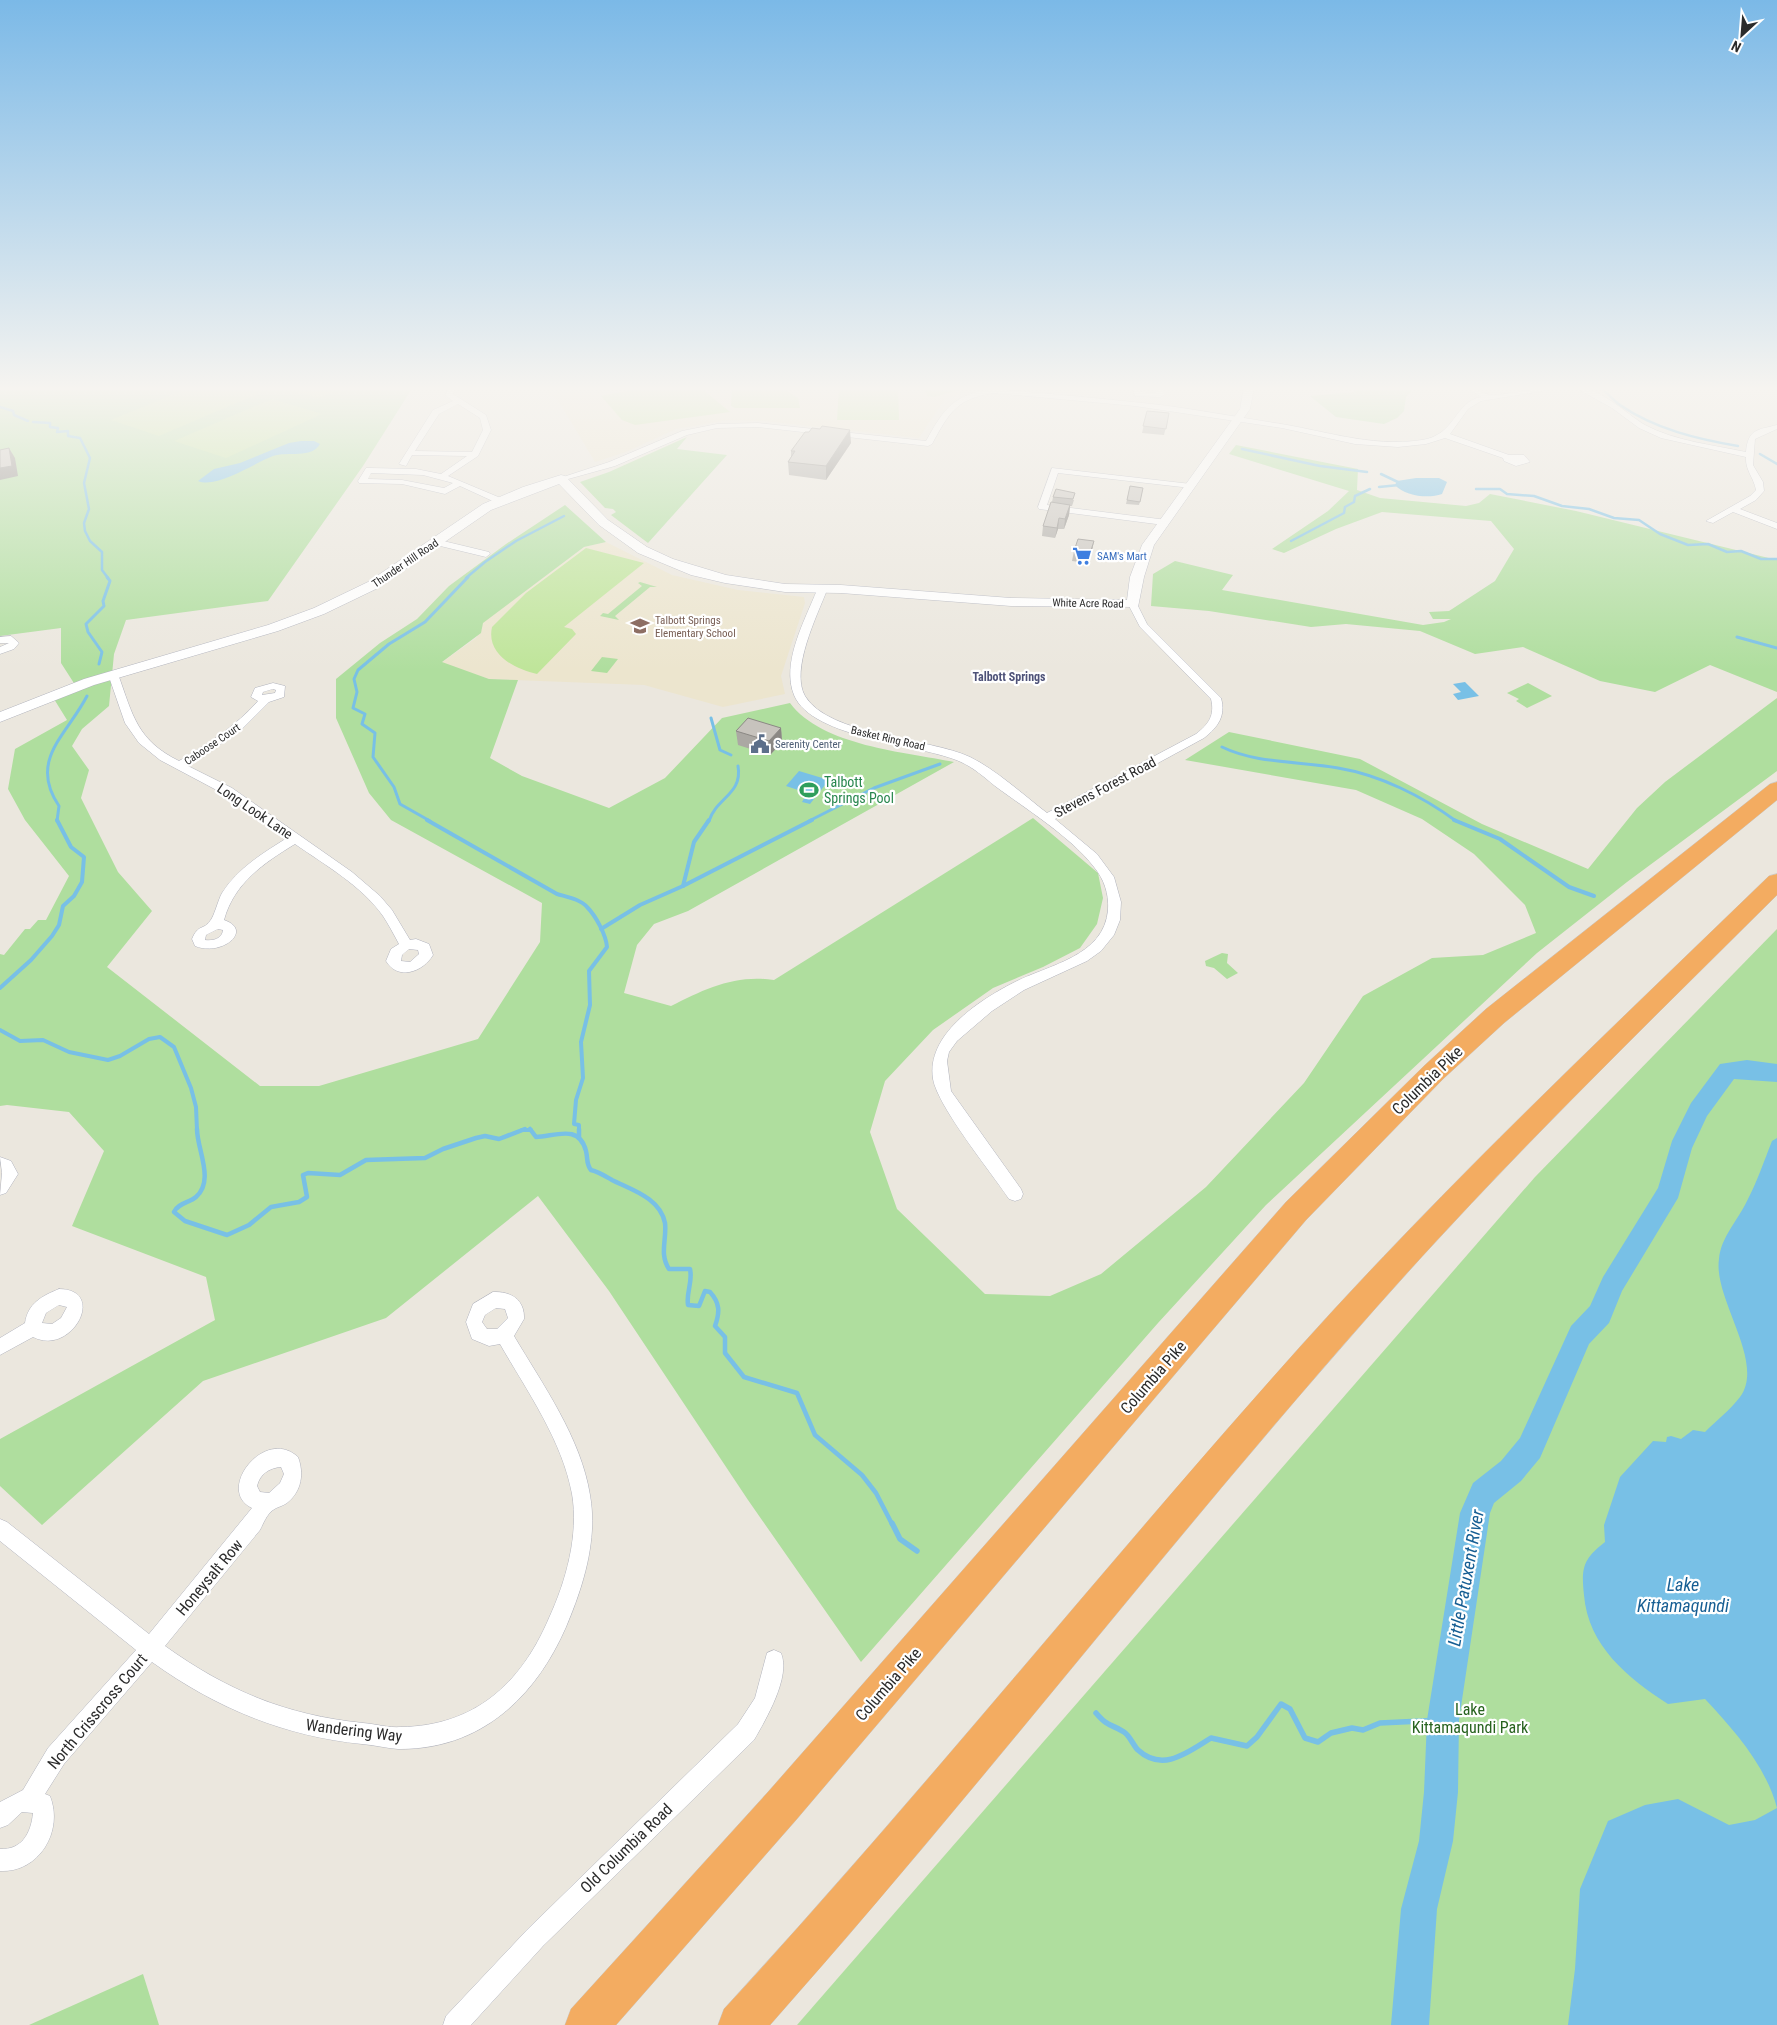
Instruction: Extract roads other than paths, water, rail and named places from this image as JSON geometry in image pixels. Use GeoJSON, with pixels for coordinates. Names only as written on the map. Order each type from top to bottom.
{"type":"FeatureCollection","features":[{"type":"Feature","properties":{"kind":"highway","name":"Columbia Pike"},"geometry":{"type":"LineString","coordinates":[[588,2025],[782,1806],[1296,1212],[1434,1072],[1495,1016],[1777,789]]}},
{"type":"Feature","properties":{"kind":"highway"},"geometry":{"type":"LineString","coordinates":[[740,2025],[936,1803],[1239,1442],[1386,1273],[1526,1129],[1777,882]]}},
{"type":"Feature","properties":{"kind":"street"},"geometry":{"type":"LineString","coordinates":[[382,482],[402,482],[444,490],[460,483]]}},
{"type":"Feature","properties":{"kind":"street"},"geometry":{"type":"LineString","coordinates":[[456,482],[500,501]]}},
{"type":"Feature","properties":{"kind":"street","name":"Thunder Hill Road"},"geometry":{"type":"LineString","coordinates":[[0,717],[59,692],[113,674],[273,628],[319,611],[373,585],[476,514],[500,501],[554,482]]}},
{"type":"Feature","properties":{"kind":"street","name":"White Acre Road"},"geometry":{"type":"LineString","coordinates":[[564,482],[611,529],[652,556],[698,572],[725,578],[771,586],[822,590],[840,594],[1012,606],[1064,607],[1133,604]]}},
{"type":"Feature","properties":{"kind":"street"},"geometry":{"type":"LineString","coordinates":[[1051,482],[1042,507],[1164,522]]}},
{"type":"Feature","properties":{"kind":"street"},"geometry":{"type":"LineString","coordinates":[[1153,482],[1191,486]]}},
{"type":"Feature","properties":{"kind":"street"},"geometry":{"type":"LineString","coordinates":[[1133,604],[1137,577],[1144,555],[1164,522],[1194,482]]}},
{"type":"Feature","properties":{"kind":"street"},"geometry":{"type":"LineString","coordinates":[[1710,521],[1753,498],[1760,491],[1759,482]]}},
{"type":"Feature","properties":{"kind":"street"},"geometry":{"type":"LineString","coordinates":[[1733,509],[1777,526]]}},
{"type":"Feature","properties":{"kind":"street"},"geometry":{"type":"LineString","coordinates":[[435,542],[486,554]]}},
{"type":"Feature","properties":{"kind":"street","name":"Basket Ring Road"},"geometry":{"type":"LineString","coordinates":[[822,590],[794,678],[800,695],[809,707],[831,722],[850,730],[935,749],[965,759],[1046,818]]}},
{"type":"Feature","properties":{"kind":"street","name":"Stevens Forest Road"},"geometry":{"type":"LineString","coordinates":[[1015,1194],[944,1093],[938,1076],[940,1054],[948,1041],[975,1015],[1020,986],[1066,968],[1088,954],[1107,934],[1115,917],[1114,894],[1104,869],[1097,859],[1046,818],[1200,736],[1217,719],[1218,706],[1216,698],[1143,625],[1133,604]]}},
{"type":"Feature","properties":{"kind":"street"},"geometry":{"type":"LineString","coordinates":[[0,640],[11,639],[14,643],[0,651]]}},
{"type":"Feature","properties":{"kind":"street","name":"Long Look Lane"},"geometry":{"type":"LineString","coordinates":[[113,674],[136,734],[164,758],[228,791],[348,875],[376,899],[388,913],[406,946]]}},
{"type":"Feature","properties":{"kind":"street","name":"Caboose Court"},"geometry":{"type":"LineString","coordinates":[[180,766],[236,729],[265,700]]}},
{"type":"Feature","properties":{"kind":"street"},"geometry":{"type":"LineString","coordinates":[[216,924],[221,903],[239,879],[261,859],[296,838]]}},
{"type":"Feature","properties":{"kind":"street"},"geometry":{"type":"LineString","coordinates":[[0,1164],[6,1166],[10,1174],[0,1188]]}},
{"type":"Feature","properties":{"kind":"street"},"geometry":{"type":"LineString","coordinates":[[0,1348],[34,1327]]}},
{"type":"Feature","properties":{"kind":"street","name":"Wandering Way"},"geometry":{"type":"LineString","coordinates":[[0,1529],[150,1649],[192,1679],[226,1697],[258,1710],[300,1723],[341,1731],[399,1738],[429,1736],[457,1730],[481,1718],[505,1701],[527,1680],[542,1657],[555,1630],[574,1569],[582,1518],[581,1494],[565,1446],[504,1335]]}},
{"type":"Feature","properties":{"kind":"street","name":"Honeysalt Row"},"geometry":{"type":"LineString","coordinates":[[150,1649],[238,1542],[266,1503]]}},
{"type":"Feature","properties":{"kind":"street","name":"North Crisscross Court"},"geometry":{"type":"LineString","coordinates":[[30,1799],[56,1756],[150,1649]]}},
{"type":"Feature","properties":{"kind":"street","name":"Old Columbia Road"},"geometry":{"type":"LineString","coordinates":[[455,2025],[541,1932],[746,1732],[765,1702],[774,1660]]}},
{"type":"Feature","properties":{"kind":"street"},"geometry":{"type":"LineString","coordinates":[[0,1817],[18,1802],[30,1799],[42,1804],[46,1814],[44,1827],[38,1839],[27,1852],[15,1859],[0,1860]]}},
{"type":"Feature","properties":{"kind":"water"},"geometry":{"type":"Polygon","coordinates":[[[1397,482],[1447,482],[1442,494],[1436,496],[1417,496],[1399,489],[1395,485],[1397,482]]]}},
{"type":"Feature","properties":{"kind":"water"},"geometry":{"type":"Polygon","coordinates":[[[1465,682],[1479,696],[1458,700],[1453,694],[1461,692],[1453,684],[1465,682]]]}},
{"type":"Feature","properties":{"kind":"water","name":"Talbott Springs Pool"},"geometry":{"type":"Polygon","coordinates":[[[799,771],[829,780],[810,804],[802,802],[807,793],[786,786],[799,771]]]}},
{"type":"Feature","properties":{"kind":"water","name":"Lake Kittamaqundi"},"geometry":{"type":"Polygon","coordinates":[[[1777,1138],[1777,1808],[1765,1778],[1748,1749],[1705,1699],[1668,1704],[1625,1672],[1613,1659],[1593,1630],[1587,1613],[1583,1578],[1588,1559],[1605,1542],[1604,1525],[1620,1477],[1653,1441],[1666,1442],[1667,1437],[1671,1436],[1681,1439],[1693,1430],[1705,1432],[1740,1397],[1746,1383],[1747,1366],[1743,1349],[1723,1293],[1719,1275],[1720,1251],[1726,1236],[1751,1194],[1772,1141],[1777,1138]]]}},
{"type":"Feature","properties":{"kind":"water"},"geometry":{"type":"Polygon","coordinates":[[[1678,1799],[1729,1825],[1755,1820],[1777,1808],[1777,2025],[1568,2025],[1575,1969],[1580,1889],[1608,1821],[1645,1805],[1678,1799]]]}},
{"type":"Feature","properties":{"kind":"waterway"},"geometry":{"type":"LineString","coordinates":[[84,482],[89,509],[84,523],[85,531],[90,541],[102,552],[102,570],[108,578]]}},
{"type":"Feature","properties":{"kind":"waterway"},"geometry":{"type":"LineString","coordinates":[[1379,487],[1399,485]]}},
{"type":"Feature","properties":{"kind":"waterway"},"geometry":{"type":"LineString","coordinates":[[1291,541],[1344,513],[1345,507],[1354,502],[1355,496],[1370,489]]}},
{"type":"Feature","properties":{"kind":"waterway"},"geometry":{"type":"LineString","coordinates":[[1476,489],[1500,489],[1507,494],[1534,496],[1562,506],[1589,509],[1614,518],[1639,520],[1660,534],[1688,545],[1708,544],[1727,552],[1741,551],[1761,559],[1777,559]]}},
{"type":"Feature","properties":{"kind":"waterway"},"geometry":{"type":"LineString","coordinates":[[466,578],[485,562],[516,541],[564,516]]}},
{"type":"Feature","properties":{"kind":"waterway"},"geometry":{"type":"LineString","coordinates":[[99,664],[102,652],[88,632],[86,624],[104,606],[103,601],[110,581],[107,577]]}},
{"type":"Feature","properties":{"kind":"waterway"},"geometry":{"type":"LineString","coordinates":[[430,821],[400,804],[394,787],[373,757],[375,733],[362,724],[365,714],[353,708],[357,692],[354,679],[358,670],[389,644],[425,622],[468,577]]}},
{"type":"Feature","properties":{"kind":"waterway"},"geometry":{"type":"LineString","coordinates":[[1737,637],[1777,648]]}},
{"type":"Feature","properties":{"kind":"waterway"},"geometry":{"type":"LineString","coordinates":[[57,820],[59,806],[50,790],[47,775],[49,761],[61,736],[87,696]]}},
{"type":"Feature","properties":{"kind":"waterway"},"geometry":{"type":"LineString","coordinates":[[711,718],[720,750],[731,755]]}},
{"type":"Feature","properties":{"kind":"waterway"},"geometry":{"type":"LineString","coordinates":[[1222,747],[1264,759],[1354,771],[1385,781],[1415,795],[1455,821]]}},
{"type":"Feature","properties":{"kind":"waterway"},"geometry":{"type":"LineString","coordinates":[[809,821],[874,788],[940,764]]}},
{"type":"Feature","properties":{"kind":"waterway"},"geometry":{"type":"LineString","coordinates":[[709,821],[712,813],[737,783],[738,766]]}},
{"type":"Feature","properties":{"kind":"waterway"},"geometry":{"type":"LineString","coordinates":[[0,988],[31,960],[52,936],[59,925],[63,906],[74,896],[82,882],[84,857],[71,847],[57,820]]}},
{"type":"Feature","properties":{"kind":"waterway"},"geometry":{"type":"LineString","coordinates":[[427,820],[557,894],[581,902],[594,915],[601,929]]}},
{"type":"Feature","properties":{"kind":"waterway"},"geometry":{"type":"LineString","coordinates":[[683,886],[694,842],[709,820]]}},
{"type":"Feature","properties":{"kind":"waterway"},"geometry":{"type":"LineString","coordinates":[[683,886],[812,820]]}},
{"type":"Feature","properties":{"kind":"waterway"},"geometry":{"type":"LineString","coordinates":[[1455,821],[1500,839],[1569,887],[1594,896]]}},
{"type":"Feature","properties":{"kind":"waterway"},"geometry":{"type":"LineString","coordinates":[[601,929],[640,905],[683,886]]}},
{"type":"Feature","properties":{"kind":"waterway"},"geometry":{"type":"LineString","coordinates":[[579,1138],[579,1125],[574,1124],[576,1100],[583,1078],[581,1042],[590,1005],[589,971],[607,947],[601,929]]}},
{"type":"Feature","properties":{"kind":"waterway"},"geometry":{"type":"LineString","coordinates":[[0,1030],[20,1041],[43,1040],[69,1052],[108,1060],[120,1056],[149,1039],[160,1037],[174,1047],[191,1088],[196,1107],[197,1130]]}},
{"type":"Feature","properties":{"kind":"waterway","name":"Little Patuxent River"},"geometry":{"type":"LineString","coordinates":[[1410,2025],[1419,1909],[1436,1841],[1441,1792],[1443,1720],[1475,1513],[1483,1493],[1511,1471],[1530,1448],[1580,1335],[1600,1314],[1612,1285],[1669,1191],[1680,1148],[1699,1110],[1728,1070],[1747,1069],[1777,1073]]}},
{"type":"Feature","properties":{"kind":"waterway"},"geometry":{"type":"LineString","coordinates":[[197,1129],[204,1164],[204,1182],[196,1197],[178,1207],[174,1212],[185,1221],[227,1235],[249,1225],[271,1207],[299,1202],[307,1197],[303,1175],[308,1173],[340,1175],[366,1160],[425,1158],[443,1149],[476,1138],[485,1136],[499,1139],[522,1130]]}},
{"type":"Feature","properties":{"kind":"waterway"},"geometry":{"type":"LineString","coordinates":[[522,1130],[531,1130]]}},
{"type":"Feature","properties":{"kind":"waterway"},"geometry":{"type":"LineString","coordinates":[[531,1130],[536,1137],[559,1134],[572,1134],[578,1137],[583,1143],[591,1170],[636,1191],[657,1207],[665,1223],[664,1258],[669,1269],[690,1269],[688,1305],[699,1306],[705,1291],[710,1292],[717,1304],[718,1316],[715,1326],[725,1337],[725,1353],[744,1377],[797,1393],[815,1435],[862,1475],[876,1493],[892,1524]]}},
{"type":"Feature","properties":{"kind":"waterway"},"geometry":{"type":"LineString","coordinates":[[892,1523],[900,1539],[917,1551]]}},
{"type":"Feature","properties":{"kind":"waterway"},"geometry":{"type":"LineString","coordinates":[[1096,1713],[1107,1723],[1126,1734],[1138,1750],[1147,1757],[1157,1760],[1175,1758],[1211,1738],[1247,1746],[1257,1737],[1281,1704],[1290,1709],[1305,1738],[1318,1742],[1331,1733],[1352,1728],[1363,1730],[1380,1723],[1443,1720]]}},
{"type":"Feature","properties":{"kind":"place","name":"SAM's Mart"},"geometry":{"type":"Point","coordinates":[1082,556]}},
{"type":"Feature","properties":{"kind":"place","name":"Talbott Springs Elementary School"},"geometry":{"type":"Point","coordinates":[640,626]}},
{"type":"Feature","properties":{"kind":"place","name":"Serenity Center"},"geometry":{"type":"Point","coordinates":[760,744]}},
{"type":"Feature","properties":{"kind":"place","name":"Talbott Springs Pool"},"geometry":{"type":"Point","coordinates":[809,790]}},
{"type":"Feature","properties":{"kind":"district","name":"Talbott Springs"},"geometry":{"type":"Point","coordinates":[1009,677]}},
{"type":"Feature","properties":{"kind":"park label","name":"Lake Kittamaqundi Park"},"geometry":{"type":"Point","coordinates":[1470,1718]}}]}
